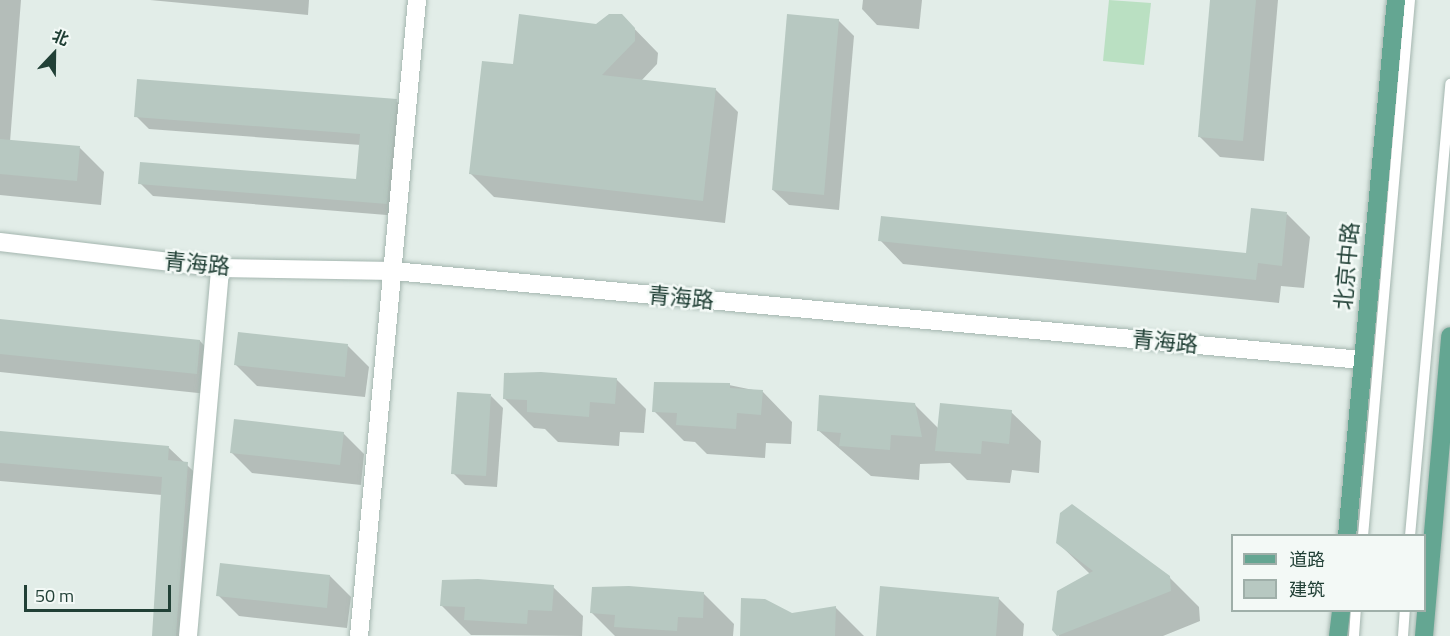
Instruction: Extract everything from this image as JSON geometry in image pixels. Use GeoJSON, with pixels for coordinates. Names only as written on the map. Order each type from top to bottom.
{"type":"FeatureCollection","features":[{"type":"Feature","properties":{"kind":"main road","name":"北京中路"},"geometry":{"type":"LineString","coordinates":[[1347,534],[1396,0]]}},
{"type":"Feature","properties":{"kind":"main road"},"geometry":{"type":"LineString","coordinates":[[1424,636],[1450,336]]}},
{"type":"Feature","properties":{"kind":"main road"},"geometry":{"type":"LineString","coordinates":[[1338,636],[1341,612]]}},
{"type":"Feature","properties":{"kind":"street"},"geometry":{"type":"LineString","coordinates":[[359,636],[417,0]]}},
{"type":"Feature","properties":{"kind":"street","name":"青海路"},"geometry":{"type":"LineString","coordinates":[[0,242],[220,268],[393,271],[1362,360]]}},
{"type":"Feature","properties":{"kind":"street"},"geometry":{"type":"LineString","coordinates":[[188,636],[220,268]]}},
{"type":"Feature","properties":{"kind":"lane"},"geometry":{"type":"LineString","coordinates":[[1363,534],[1410,0]]}},
{"type":"Feature","properties":{"kind":"lane"},"geometry":{"type":"LineString","coordinates":[[1410,534],[1450,84]]}},
{"type":"Feature","properties":{"kind":"lane"},"geometry":{"type":"LineString","coordinates":[[1354,636],[1356,612]]}},
{"type":"Feature","properties":{"kind":"lane"},"geometry":{"type":"LineString","coordinates":[[1403,636],[1405,612]]}},
{"type":"Feature","properties":{"kind":"green space"},"geometry":{"type":"Polygon","coordinates":[[[1109,0],[1151,3],[1144,65],[1103,61],[1109,0]]]}},
{"type":"Feature","properties":{"kind":"building"},"geometry":{"type":"Polygon","coordinates":[[[1210,0],[1256,0],[1243,141],[1198,137],[1210,0]]]}},
{"type":"Feature","properties":{"kind":"building"},"geometry":{"type":"Polygon","coordinates":[[[519,14],[596,24],[609,14],[622,14],[635,28],[635,41],[602,75],[716,88],[703,201],[469,174],[482,61],[513,64],[519,14]]]}},
{"type":"Feature","properties":{"kind":"building"},"geometry":{"type":"Polygon","coordinates":[[[787,14],[839,19],[824,195],[772,190],[787,14]]]}},
{"type":"Feature","properties":{"kind":"building"},"geometry":{"type":"Polygon","coordinates":[[[137,79],[397,99],[387,204],[138,184],[140,162],[356,179],[360,134],[134,117],[137,79]]]}},
{"type":"Feature","properties":{"kind":"building"},"geometry":{"type":"Polygon","coordinates":[[[0,139],[80,146],[77,181],[0,174],[0,139]]]}},
{"type":"Feature","properties":{"kind":"building"},"geometry":{"type":"Polygon","coordinates":[[[1251,208],[1287,212],[1282,266],[1258,263],[1256,280],[878,241],[881,216],[1246,253],[1251,208]]]}},
{"type":"Feature","properties":{"kind":"building"},"geometry":{"type":"Polygon","coordinates":[[[0,319],[200,340],[197,374],[0,354],[0,319]]]}},
{"type":"Feature","properties":{"kind":"building"},"geometry":{"type":"Polygon","coordinates":[[[238,332],[348,344],[345,377],[234,365],[238,332]]]}},
{"type":"Feature","properties":{"kind":"building"},"geometry":{"type":"Polygon","coordinates":[[[541,372],[617,378],[615,404],[590,402],[589,417],[527,412],[527,400],[503,399],[504,373],[541,372]]]}},
{"type":"Feature","properties":{"kind":"building"},"geometry":{"type":"Polygon","coordinates":[[[654,382],[730,383],[730,388],[763,390],[761,415],[737,413],[736,429],[676,425],[677,413],[652,412],[654,382]]]}},
{"type":"Feature","properties":{"kind":"building"},"geometry":{"type":"Polygon","coordinates":[[[457,392],[491,394],[486,476],[451,474],[457,392]]]}},
{"type":"Feature","properties":{"kind":"building"},"geometry":{"type":"Polygon","coordinates":[[[819,395],[915,403],[922,437],[891,435],[890,450],[839,446],[841,433],[817,431],[819,395]]]}},
{"type":"Feature","properties":{"kind":"building"},"geometry":{"type":"Polygon","coordinates":[[[940,403],[1012,410],[1009,444],[982,441],[981,454],[935,451],[940,403]]]}},
{"type":"Feature","properties":{"kind":"building"},"geometry":{"type":"Polygon","coordinates":[[[234,419],[344,432],[340,465],[230,453],[234,419]]]}},
{"type":"Feature","properties":{"kind":"building"},"geometry":{"type":"Polygon","coordinates":[[[0,431],[169,446],[168,460],[188,462],[176,636],[152,636],[162,477],[0,463],[0,431]]]}},
{"type":"Feature","properties":{"kind":"building"},"geometry":{"type":"Polygon","coordinates":[[[1072,504],[1170,576],[1171,591],[1057,636],[1052,630],[1057,591],[1093,571],[1056,543],[1060,513],[1072,504]]]}},
{"type":"Feature","properties":{"kind":"building"},"geometry":{"type":"Polygon","coordinates":[[[220,563],[330,575],[327,608],[216,596],[220,563]]]}},
{"type":"Feature","properties":{"kind":"building"},"geometry":{"type":"Polygon","coordinates":[[[478,579],[554,585],[552,611],[528,610],[527,624],[464,620],[465,607],[440,606],[442,580],[478,579]]]}},
{"type":"Feature","properties":{"kind":"building"},"geometry":{"type":"Polygon","coordinates":[[[629,586],[704,592],[703,618],[678,617],[677,631],[614,627],[615,615],[590,613],[592,587],[629,586]]]}},
{"type":"Feature","properties":{"kind":"building"},"geometry":{"type":"Polygon","coordinates":[[[880,586],[999,597],[996,636],[876,636],[880,586]]]}},
{"type":"Feature","properties":{"kind":"building"},"geometry":{"type":"Polygon","coordinates":[[[741,598],[765,599],[792,613],[836,606],[835,636],[740,636],[741,598]]]}}]}
